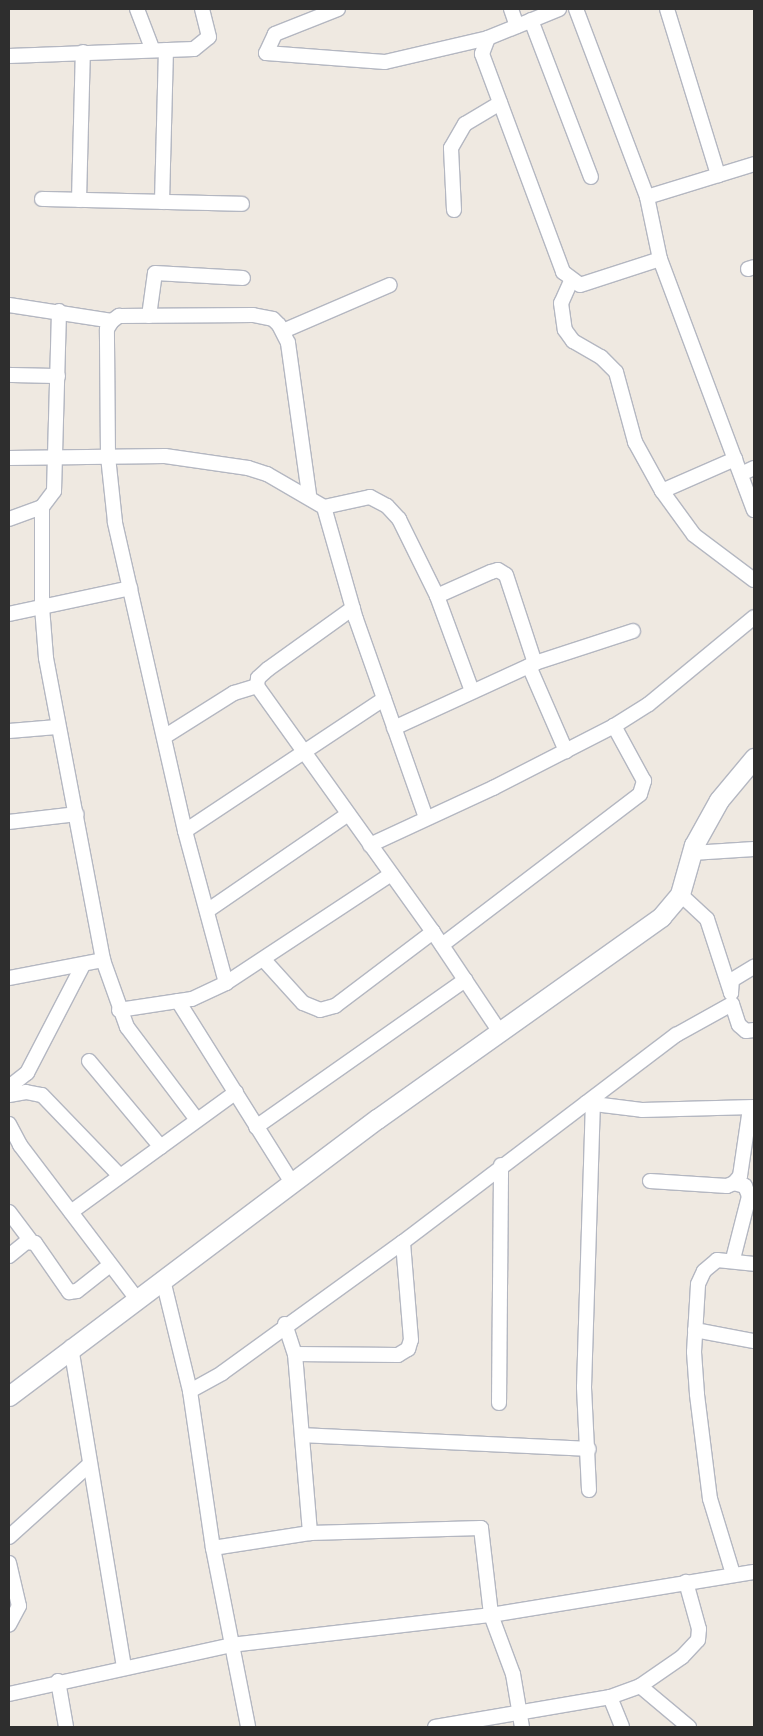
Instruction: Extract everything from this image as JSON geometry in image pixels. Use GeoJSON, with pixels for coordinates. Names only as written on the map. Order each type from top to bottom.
{"type":"FeatureCollection","features":[{"type":"Feature","properties":{"kind":"street"},"geometry":{"type":"LineString","coordinates":[[137,9],[159,49],[162,202]]}},
{"type":"Feature","properties":{"kind":"street"},"geometry":{"type":"LineString","coordinates":[[9,56],[194,49],[204,44],[209,30],[202,9]]}},
{"type":"Feature","properties":{"kind":"street"},"geometry":{"type":"LineString","coordinates":[[338,9],[275,34],[266,53],[385,62],[488,38],[559,9]]}},
{"type":"Feature","properties":{"kind":"street"},"geometry":{"type":"LineString","coordinates":[[511,9],[517,26]]}},
{"type":"Feature","properties":{"kind":"street"},"geometry":{"type":"LineString","coordinates":[[576,9],[646,197],[660,259],[754,510]]}},
{"type":"Feature","properties":{"kind":"street"},"geometry":{"type":"LineString","coordinates":[[667,9],[718,175]]}},
{"type":"Feature","properties":{"kind":"street"},"geometry":{"type":"LineString","coordinates":[[531,20],[591,178]]}},
{"type":"Feature","properties":{"kind":"street"},"geometry":{"type":"LineString","coordinates":[[488,38],[482,54],[562,272],[571,281],[580,285],[660,259]]}},
{"type":"Feature","properties":{"kind":"street"},"geometry":{"type":"LineString","coordinates":[[79,200],[83,52]]}},
{"type":"Feature","properties":{"kind":"street"},"geometry":{"type":"LineString","coordinates":[[454,210],[451,148],[465,124],[500,103]]}},
{"type":"Feature","properties":{"kind":"street"},"geometry":{"type":"LineString","coordinates":[[646,197],[754,164]]}},
{"type":"Feature","properties":{"kind":"street"},"geometry":{"type":"LineString","coordinates":[[42,199],[242,204]]}},
{"type":"Feature","properties":{"kind":"street"},"geometry":{"type":"LineString","coordinates":[[149,316],[155,273],[244,278]]}},
{"type":"Feature","properties":{"kind":"street"},"geometry":{"type":"LineString","coordinates":[[571,281],[561,303],[566,330],[573,341],[601,357],[616,372],[635,442],[662,491],[694,535],[754,580]]}},
{"type":"Feature","properties":{"kind":"street"},"geometry":{"type":"LineString","coordinates":[[283,332],[390,284]]}},
{"type":"Feature","properties":{"kind":"street"},"geometry":{"type":"LineString","coordinates":[[9,305],[112,321]]}},
{"type":"Feature","properties":{"kind":"street"},"geometry":{"type":"LineString","coordinates":[[9,519],[42,507],[54,491],[60,312]]}},
{"type":"Feature","properties":{"kind":"street"},"geometry":{"type":"LineString","coordinates":[[226,983],[186,831],[115,522],[108,456],[107,330],[112,321],[119,316],[253,315],[273,319],[283,332],[288,343],[309,496]]}},
{"type":"Feature","properties":{"kind":"street"},"geometry":{"type":"LineString","coordinates":[[9,375],[58,376]]}},
{"type":"Feature","properties":{"kind":"street"},"geometry":{"type":"LineString","coordinates":[[9,458],[165,456],[248,468],[309,496],[324,507],[353,608],[426,818]]}},
{"type":"Feature","properties":{"kind":"street"},"geometry":{"type":"LineString","coordinates":[[662,491],[735,459]]}},
{"type":"Feature","properties":{"kind":"street"},"geometry":{"type":"LineString","coordinates":[[741,474],[754,468]]}},
{"type":"Feature","properties":{"kind":"street"},"geometry":{"type":"LineString","coordinates":[[324,507],[361,497],[387,506],[399,519],[437,596],[472,691]]}},
{"type":"Feature","properties":{"kind":"street"},"geometry":{"type":"LineString","coordinates":[[42,507],[42,607],[57,727],[77,814],[102,960],[120,1010],[197,1120]]}},
{"type":"Feature","properties":{"kind":"street"},"geometry":{"type":"LineString","coordinates":[[437,596],[491,572],[498,570],[506,574],[532,664],[566,751]]}},
{"type":"Feature","properties":{"kind":"street"},"geometry":{"type":"LineString","coordinates":[[9,614],[130,588]]}},
{"type":"Feature","properties":{"kind":"street"},"geometry":{"type":"LineString","coordinates":[[353,608],[268,669],[258,678],[257,686],[303,753],[434,932],[500,1032]]}},
{"type":"Feature","properties":{"kind":"street"},"geometry":{"type":"LineString","coordinates":[[370,845],[614,726],[649,704],[754,617]]}},
{"type":"Feature","properties":{"kind":"street"},"geometry":{"type":"LineString","coordinates":[[394,728],[532,664],[633,631]]}},
{"type":"Feature","properties":{"kind":"street"},"geometry":{"type":"LineString","coordinates":[[164,737],[234,693],[257,686]]}},
{"type":"Feature","properties":{"kind":"street"},"geometry":{"type":"LineString","coordinates":[[186,831],[384,699]]}},
{"type":"Feature","properties":{"kind":"street"},"geometry":{"type":"LineString","coordinates":[[442,945],[640,794],[644,781],[614,726]]}},
{"type":"Feature","properties":{"kind":"street"},"geometry":{"type":"LineString","coordinates":[[9,731],[57,727]]}},
{"type":"Feature","properties":{"kind":"street"},"geometry":{"type":"LineString","coordinates":[[9,1396],[70,1347],[136,1298],[661,917],[680,894],[692,852],[719,800],[754,758]]}},
{"type":"Feature","properties":{"kind":"street"},"geometry":{"type":"LineString","coordinates":[[9,822],[77,814]]}},
{"type":"Feature","properties":{"kind":"street"},"geometry":{"type":"LineString","coordinates":[[207,911],[348,814]]}},
{"type":"Feature","properties":{"kind":"street"},"geometry":{"type":"LineString","coordinates":[[692,852],[754,849]]}},
{"type":"Feature","properties":{"kind":"street"},"geometry":{"type":"LineString","coordinates":[[120,1010],[192,999],[226,983],[264,960],[391,874]]}},
{"type":"Feature","properties":{"kind":"street"},"geometry":{"type":"LineString","coordinates":[[680,894],[707,919],[731,993]]}},
{"type":"Feature","properties":{"kind":"street"},"geometry":{"type":"LineString","coordinates":[[264,960],[303,1003],[320,1010],[335,1006],[434,932]]}},
{"type":"Feature","properties":{"kind":"street"},"geometry":{"type":"LineString","coordinates":[[9,978],[102,960]]}},
{"type":"Feature","properties":{"kind":"street"},"geometry":{"type":"LineString","coordinates":[[9,1088],[27,1073],[83,965]]}},
{"type":"Feature","properties":{"kind":"street"},"geometry":{"type":"LineString","coordinates":[[714,1012],[731,993],[732,980],[754,967]]}},
{"type":"Feature","properties":{"kind":"street"},"geometry":{"type":"LineString","coordinates":[[256,1127],[466,980]]}},
{"type":"Feature","properties":{"kind":"street"},"geometry":{"type":"LineString","coordinates":[[178,1001],[293,1184]]}},
{"type":"Feature","properties":{"kind":"street"},"geometry":{"type":"LineString","coordinates":[[190,1391],[222,1373],[285,1324],[403,1242],[501,1166],[589,1103],[676,1035],[714,1012],[732,1004],[739,1025],[746,1031],[754,1030]]}},
{"type":"Feature","properties":{"kind":"street"},"geometry":{"type":"LineString","coordinates":[[89,1061],[161,1147]]}},
{"type":"Feature","properties":{"kind":"street"},"geometry":{"type":"LineString","coordinates":[[9,1095],[26,1092],[42,1094],[120,1176]]}},
{"type":"Feature","properties":{"kind":"street"},"geometry":{"type":"LineString","coordinates":[[71,1212],[236,1092]]}},
{"type":"Feature","properties":{"kind":"street"},"geometry":{"type":"LineString","coordinates":[[589,1103],[642,1110],[752,1107],[740,1176],[734,1183],[727,1186],[650,1181]]}},
{"type":"Feature","properties":{"kind":"street"},"geometry":{"type":"LineString","coordinates":[[589,1103],[584,1387],[589,1449],[589,1490]]}},
{"type":"Feature","properties":{"kind":"street"},"geometry":{"type":"LineString","coordinates":[[9,1124],[71,1212],[136,1298]]}},
{"type":"Feature","properties":{"kind":"street"},"geometry":{"type":"LineString","coordinates":[[499,1403],[501,1166]]}},
{"type":"Feature","properties":{"kind":"street"},"geometry":{"type":"LineString","coordinates":[[733,1259],[749,1196],[745,1186],[734,1183]]}},
{"type":"Feature","properties":{"kind":"street"},"geometry":{"type":"LineString","coordinates":[[9,1212],[69,1292],[76,1291],[110,1265]]}},
{"type":"Feature","properties":{"kind":"street"},"geometry":{"type":"LineString","coordinates":[[9,1256],[31,1241]]}},
{"type":"Feature","properties":{"kind":"street"},"geometry":{"type":"LineString","coordinates":[[295,1354],[398,1355],[408,1348],[411,1340],[403,1242]]}},
{"type":"Feature","properties":{"kind":"street"},"geometry":{"type":"LineString","coordinates":[[733,1574],[710,1499],[697,1394],[695,1330],[698,1284],[704,1271],[717,1260],[733,1259],[754,1264]]}},
{"type":"Feature","properties":{"kind":"street"},"geometry":{"type":"LineString","coordinates":[[163,1280],[190,1391],[213,1548],[248,1727]]}},
{"type":"Feature","properties":{"kind":"street"},"geometry":{"type":"LineString","coordinates":[[285,1324],[295,1354],[310,1533]]}},
{"type":"Feature","properties":{"kind":"street"},"geometry":{"type":"LineString","coordinates":[[695,1330],[754,1341]]}},
{"type":"Feature","properties":{"kind":"street"},"geometry":{"type":"LineString","coordinates":[[70,1347],[124,1668]]}},
{"type":"Feature","properties":{"kind":"street"},"geometry":{"type":"LineString","coordinates":[[302,1435],[589,1449]]}},
{"type":"Feature","properties":{"kind":"street"},"geometry":{"type":"LineString","coordinates":[[9,1537],[90,1464]]}},
{"type":"Feature","properties":{"kind":"street"},"geometry":{"type":"LineString","coordinates":[[213,1548],[310,1533],[481,1528],[491,1615],[513,1674],[521,1721]]}},
{"type":"Feature","properties":{"kind":"street"},"geometry":{"type":"LineString","coordinates":[[9,1563],[19,1606],[9,1625]]}},
{"type":"Feature","properties":{"kind":"street"},"geometry":{"type":"LineString","coordinates":[[9,1694],[58,1681],[231,1645],[491,1615],[754,1572]]}},
{"type":"Feature","properties":{"kind":"street"},"geometry":{"type":"LineString","coordinates":[[435,1727],[521,1721],[610,1697],[640,1686],[682,1657],[698,1640],[699,1629],[686,1582]]}},
{"type":"Feature","properties":{"kind":"street"},"geometry":{"type":"LineString","coordinates":[[58,1681],[66,1727]]}},
{"type":"Feature","properties":{"kind":"street"},"geometry":{"type":"LineString","coordinates":[[640,1686],[689,1727]]}},
{"type":"Feature","properties":{"kind":"street"},"geometry":{"type":"LineString","coordinates":[[610,1697],[622,1727]]}}]}
